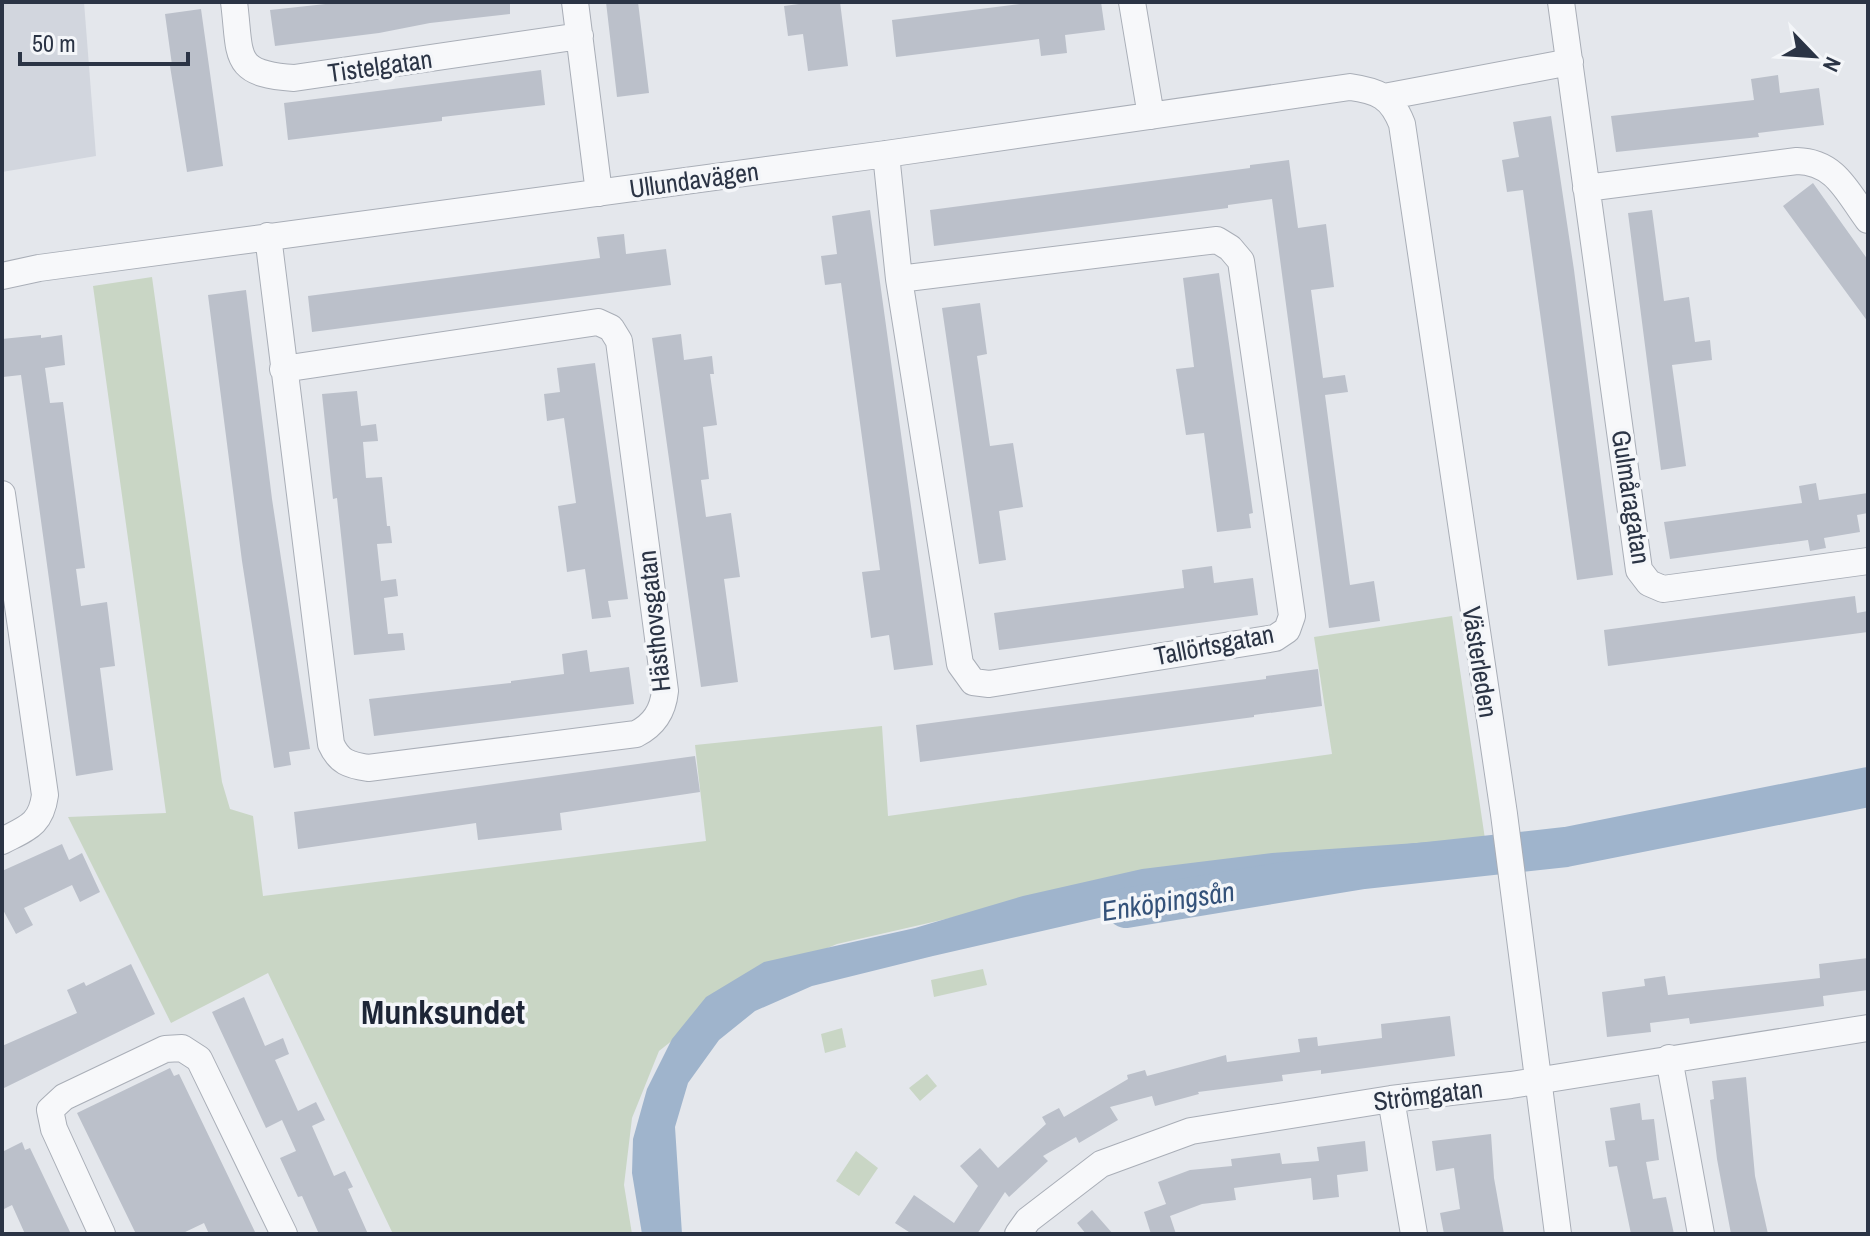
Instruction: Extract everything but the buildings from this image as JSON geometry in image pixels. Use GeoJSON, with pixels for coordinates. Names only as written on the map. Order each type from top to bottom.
{"type":"FeatureCollection","features":[{"type":"Feature","properties":{"kind":"street","name":"Tistelgatan"},"geometry":{"type":"LineString","coordinates":[[234,2],[241,57],[251,70],[265,76],[294,78],[580,36]]}},
{"type":"Feature","properties":{"kind":"street"},"geometry":{"type":"LineString","coordinates":[[575,2],[599,193]]}},
{"type":"Feature","properties":{"kind":"street"},"geometry":{"type":"LineString","coordinates":[[1132,2],[1151,116]]}},
{"type":"Feature","properties":{"kind":"street","name":"Gulmåragatan"},"geometry":{"type":"LineString","coordinates":[[1561,2],[1639,570],[1649,583],[1663,589],[1868,561]]}},
{"type":"Feature","properties":{"kind":"street"},"geometry":{"type":"LineString","coordinates":[[1384,97],[1570,62]]}},
{"type":"Feature","properties":{"kind":"street","name":"Ullundavägen"},"geometry":{"type":"LineString","coordinates":[[2,276],[39,268],[886,154],[1350,87],[1369,89],[1384,97]]}},
{"type":"Feature","properties":{"kind":"street","name":"Västerleden"},"geometry":{"type":"LineString","coordinates":[[1384,97],[1396,109],[1402,124],[1504,814],[1558,1234]]}},
{"type":"Feature","properties":{"kind":"street","name":"Tallörtsgatan"},"geometry":{"type":"LineString","coordinates":[[886,154],[899,279],[960,664],[973,682],[989,684],[1275,638],[1287,630],[1292,616],[1241,261],[1230,248],[1217,240],[899,279]]}},
{"type":"Feature","properties":{"kind":"street"},"geometry":{"type":"LineString","coordinates":[[1586,188],[1797,161],[1813,162],[1825,166],[1836,177],[1868,220]]}},
{"type":"Feature","properties":{"kind":"street","name":"Hästhovsgatan"},"geometry":{"type":"LineString","coordinates":[[268,236],[283,369],[331,744],[337,758],[350,765],[368,768],[636,734],[647,728],[664,705],[665,691],[619,341],[611,328],[598,322],[283,369]]}},
{"type":"Feature","properties":{"kind":"street"},"geometry":{"type":"LineString","coordinates":[[2,494],[45,795],[41,815],[31,826],[2,841]]}},
{"type":"Feature","properties":{"kind":"street","name":"Strömgatan"},"geometry":{"type":"LineString","coordinates":[[1018,1234],[1028,1220],[1101,1164],[1191,1131],[1391,1099],[1538,1081],[1868,1028]]}},
{"type":"Feature","properties":{"kind":"street"},"geometry":{"type":"LineString","coordinates":[[102,1234],[54,1129],[50,1110],[64,1097],[165,1049],[182,1048],[199,1059],[284,1234]]}},
{"type":"Feature","properties":{"kind":"street"},"geometry":{"type":"LineString","coordinates":[[1669,1058],[1701,1234]]}},
{"type":"Feature","properties":{"kind":"street"},"geometry":{"type":"LineString","coordinates":[[1391,1099],[1414,1234]]}},
{"type":"Feature","properties":{"kind":"shaded area"},"geometry":{"type":"Polygon","coordinates":[[[2,2],[84,2],[96,156],[2,172],[2,2]]]}},
{"type":"Feature","properties":{"kind":"green space"},"geometry":{"type":"Polygon","coordinates":[[[152,277],[222,782],[230,809],[253,816],[263,896],[706,841],[695,745],[882,726],[888,816],[1332,754],[1314,637],[1452,616],[1485,839],[1225,867],[1059,893],[837,944],[745,983],[659,1051],[632,1118],[624,1185],[632,1234],[393,1234],[268,973],[171,1023],[68,817],[166,813],[93,286],[152,277]]]}},
{"type":"Feature","properties":{"kind":"green space"},"geometry":{"type":"Polygon","coordinates":[[[983,969],[987,985],[934,997],[931,980],[983,969]]]}},
{"type":"Feature","properties":{"kind":"green space"},"geometry":{"type":"Polygon","coordinates":[[[842,1028],[846,1047],[825,1053],[821,1034],[842,1028]]]}},
{"type":"Feature","properties":{"kind":"green space"},"geometry":{"type":"Polygon","coordinates":[[[927,1074],[937,1086],[920,1101],[909,1088],[927,1074]]]}},
{"type":"Feature","properties":{"kind":"green space"},"geometry":{"type":"Polygon","coordinates":[[[856,1151],[878,1168],[859,1196],[836,1181],[856,1151]]]}},
{"type":"Feature","properties":{"kind":"water"},"geometry":{"type":"Polygon","coordinates":[[[1474,839],[1478,861],[1282,876],[812,986],[755,1011],[719,1040],[688,1083],[675,1127],[682,1234],[642,1234],[632,1173],[633,1139],[647,1089],[672,1039],[706,997],[764,962],[915,928],[1023,896],[1142,869],[1272,853],[1474,839]]]}},
{"type":"Feature","properties":{"kind":"waterway","name":"Enköpingsån"},"geometry":{"type":"LineString","coordinates":[[1126,908],[1363,869],[1566,847],[1868,787]]}},
{"type":"Feature","properties":{"kind":"district","name":"Munksundet"},"geometry":{"type":"Point","coordinates":[443,1012]}}]}
